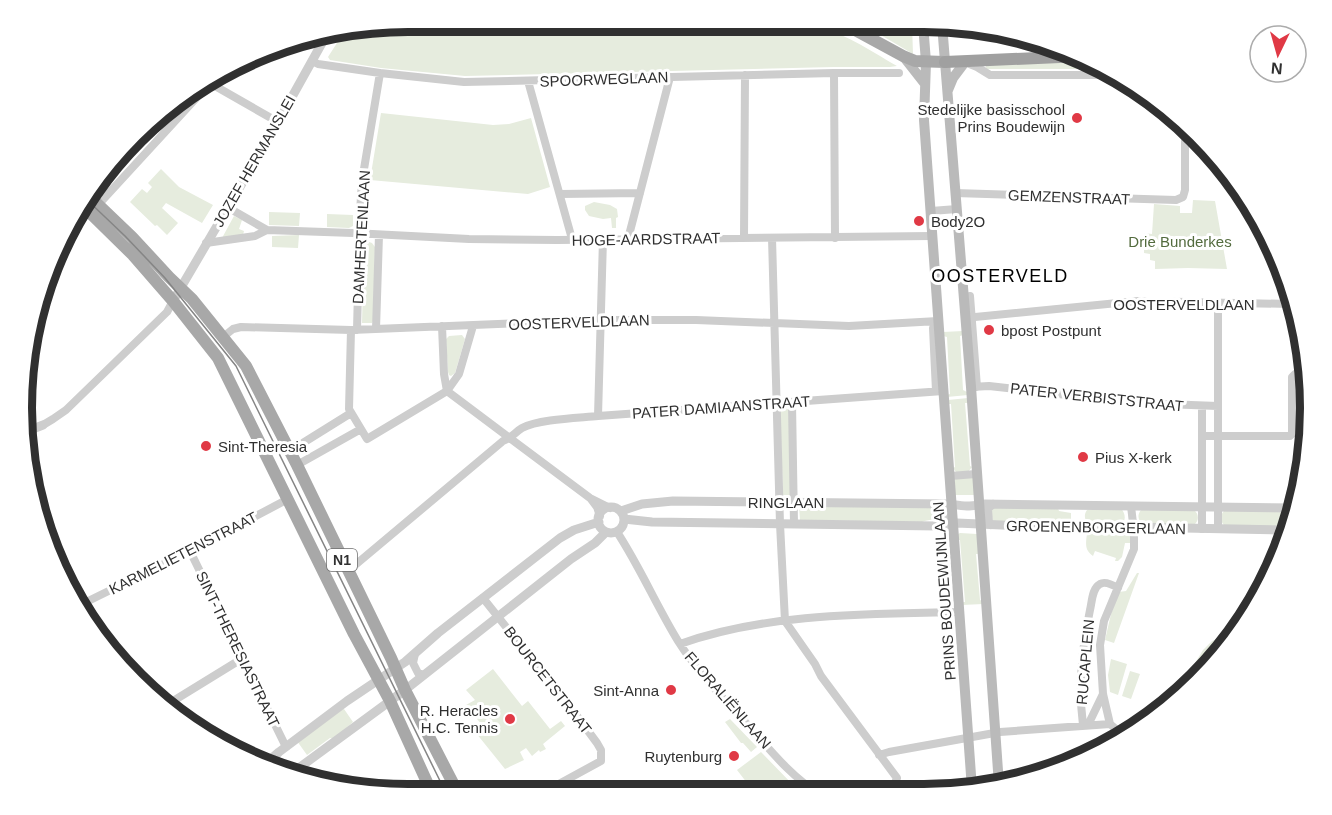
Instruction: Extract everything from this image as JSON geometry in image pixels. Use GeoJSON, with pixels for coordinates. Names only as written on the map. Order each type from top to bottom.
{"type":"FeatureCollection","features":[{"type":"Feature","properties":{"kind":"highway"},"geometry":{"type":"LineString","coordinates":[[945,62],[1061,57]]}},
{"type":"Feature","properties":{"kind":"main road"},"geometry":{"type":"LineString","coordinates":[[858,32],[903,57],[915,61],[945,62]]}},
{"type":"Feature","properties":{"kind":"main road","name":"PRINS BOUDEWIJNLAAN"},"geometry":{"type":"LineString","coordinates":[[924,32],[926,62],[924,113],[938,321],[940,391],[950,476],[947,504],[953,524],[971,780]]}},
{"type":"Feature","properties":{"kind":"main road"},"geometry":{"type":"LineString","coordinates":[[943,32],[955,193],[974,387],[976,474],[979,505],[986,525],[998,776]]}},
{"type":"Feature","properties":{"kind":"main road"},"geometry":{"type":"LineString","coordinates":[[903,57],[925,84]]}},
{"type":"Feature","properties":{"kind":"main road"},"geometry":{"type":"LineString","coordinates":[[947,93],[953,78],[965,62]]}},
{"type":"Feature","properties":{"kind":"main road","name":"N1"},"geometry":{"type":"LineString","coordinates":[[94,201],[195,302],[244,362],[453,784]]}},
{"type":"Feature","properties":{"kind":"main road","name":"N1"},"geometry":{"type":"LineString","coordinates":[[88,210],[133,255],[218,358],[354,634],[390,701],[428,784]]}},
{"type":"Feature","properties":{"kind":"street","name":"JOZEF HERMANSLEI"},"geometry":{"type":"LineString","coordinates":[[173,302],[323,41]]}},
{"type":"Feature","properties":{"kind":"street","name":"SPOORWEGLAAN"},"geometry":{"type":"LineString","coordinates":[[312,61],[318,64],[380,73],[464,82],[899,73]]}},
{"type":"Feature","properties":{"kind":"street"},"geometry":{"type":"LineString","coordinates":[[965,62],[990,75],[1100,75]]}},
{"type":"Feature","properties":{"kind":"street","name":"DAMHERTENLAAN"},"geometry":{"type":"LineString","coordinates":[[361,429],[349,409],[362,181],[380,73]]}},
{"type":"Feature","properties":{"kind":"street"},"geometry":{"type":"LineString","coordinates":[[834,73],[835,238]]}},
{"type":"Feature","properties":{"kind":"street"},"geometry":{"type":"LineString","coordinates":[[744,238],[745,75]]}},
{"type":"Feature","properties":{"kind":"street"},"geometry":{"type":"LineString","coordinates":[[628,239],[670,76]]}},
{"type":"Feature","properties":{"kind":"street"},"geometry":{"type":"LineString","coordinates":[[528,81],[572,239]]}},
{"type":"Feature","properties":{"kind":"street"},"geometry":{"type":"LineString","coordinates":[[214,85],[278,122]]}},
{"type":"Feature","properties":{"kind":"street"},"geometry":{"type":"LineString","coordinates":[[98,205],[194,98]]}},
{"type":"Feature","properties":{"kind":"street","name":"GEMZENSTRAAT"},"geometry":{"type":"LineString","coordinates":[[955,193],[1172,200],[1183,197],[1185,190],[1185,137]]}},
{"type":"Feature","properties":{"kind":"street"},"geometry":{"type":"LineString","coordinates":[[560,194],[640,193]]}},
{"type":"Feature","properties":{"kind":"street"},"geometry":{"type":"LineString","coordinates":[[227,207],[267,230]]}},
{"type":"Feature","properties":{"kind":"street"},"geometry":{"type":"LineString","coordinates":[[931,211],[957,209]]}},
{"type":"Feature","properties":{"kind":"street"},"geometry":{"type":"LineString","coordinates":[[207,243],[255,236],[267,230]]}},
{"type":"Feature","properties":{"kind":"street","name":"HOGE-AARDSTRAAT"},"geometry":{"type":"LineString","coordinates":[[267,230],[480,239],[932,236]]}},
{"type":"Feature","properties":{"kind":"street","name":"DAMHERTENLAAN"},"geometry":{"type":"LineString","coordinates":[[376,329],[379,235]]}},
{"type":"Feature","properties":{"kind":"street"},"geometry":{"type":"LineString","coordinates":[[772,238],[779,502],[785,621],[821,675],[897,778],[895,784]]}},
{"type":"Feature","properties":{"kind":"street"},"geometry":{"type":"LineString","coordinates":[[598,416],[603,239]]}},
{"type":"Feature","properties":{"kind":"street"},"geometry":{"type":"LineString","coordinates":[[968,318],[970,296]]}},
{"type":"Feature","properties":{"kind":"street","name":"OOSTERVELDLAAN"},"geometry":{"type":"LineString","coordinates":[[968,318],[1138,301],[1286,304]]}},
{"type":"Feature","properties":{"kind":"street"},"geometry":{"type":"LineString","coordinates":[[32,429],[66,410],[167,312],[173,302]]}},
{"type":"Feature","properties":{"kind":"street"},"geometry":{"type":"LineString","coordinates":[[1218,303],[1218,529]]}},
{"type":"Feature","properties":{"kind":"street","name":"OOSTERVELDLAAN"},"geometry":{"type":"LineString","coordinates":[[223,337],[233,329],[241,327],[354,330],[601,320],[696,320],[849,326],[938,321]]}},
{"type":"Feature","properties":{"kind":"street"},"geometry":{"type":"LineString","coordinates":[[297,465],[361,429],[367,439],[447,391],[459,374],[473,326]]}},
{"type":"Feature","properties":{"kind":"street"},"geometry":{"type":"LineString","coordinates":[[442,327],[447,391],[590,498],[610,508]]}},
{"type":"Feature","properties":{"kind":"street"},"geometry":{"type":"LineString","coordinates":[[1203,436],[1290,436],[1292,431],[1292,377],[1299,374]]}},
{"type":"Feature","properties":{"kind":"street","name":"PATER VERBISTSTRAAT"},"geometry":{"type":"LineString","coordinates":[[974,387],[989,386],[1137,403],[1218,406]]}},
{"type":"Feature","properties":{"kind":"street","name":"PATER DAMIAANSTRAAT"},"geometry":{"type":"LineString","coordinates":[[348,571],[520,428],[554,420],[598,416],[940,391]]}},
{"type":"Feature","properties":{"kind":"street"},"geometry":{"type":"LineString","coordinates":[[792,403],[794,524]]}},
{"type":"Feature","properties":{"kind":"street"},"geometry":{"type":"LineString","coordinates":[[1202,406],[1202,507]]}},
{"type":"Feature","properties":{"kind":"street"},"geometry":{"type":"LineString","coordinates":[[290,451],[351,413]]}},
{"type":"Feature","properties":{"kind":"street"},"geometry":{"type":"LineString","coordinates":[[950,476],[976,474]]}},
{"type":"Feature","properties":{"kind":"street"},"geometry":{"type":"LineString","coordinates":[[590,498],[597,507],[600,526],[606,532],[617,532],[623,526],[622,515]]}},
{"type":"Feature","properties":{"kind":"street","name":"KARMELIETENSTRAAT"},"geometry":{"type":"LineString","coordinates":[[86,602],[288,499]]}},
{"type":"Feature","properties":{"kind":"street","name":"RINGLAAN"},"geometry":{"type":"LineString","coordinates":[[622,515],[642,504],[667,501],[979,505]]}},
{"type":"Feature","properties":{"kind":"street"},"geometry":{"type":"LineString","coordinates":[[937,526],[945,521],[944,507],[947,504]]}},
{"type":"Feature","properties":{"kind":"street","name":"GROENENBORGERLAAN"},"geometry":{"type":"LineString","coordinates":[[993,504],[988,509],[989,522],[986,525],[1280,530]]}},
{"type":"Feature","properties":{"kind":"street","name":"GROENENBORGERLAAN"},"geometry":{"type":"LineString","coordinates":[[979,505],[1287,508]]}},
{"type":"Feature","properties":{"kind":"street","name":"RUCAPLEIN"},"geometry":{"type":"LineString","coordinates":[[1118,588],[1105,583],[1100,584],[1094,591],[1085,632],[1082,669],[1081,696],[1085,725],[1113,727],[1103,694],[1100,666],[1101,634],[1104,621],[1118,588],[1134,549],[1131,506]]}},
{"type":"Feature","properties":{"kind":"street","name":"GROENENBORGERLAAN"},"geometry":{"type":"LineString","coordinates":[[1202,507],[1202,529]]}},
{"type":"Feature","properties":{"kind":"street"},"geometry":{"type":"LineString","coordinates":[[272,758],[347,701],[395,669],[560,538],[599,519],[604,510],[610,508]]}},
{"type":"Feature","properties":{"kind":"street","name":"RINGLAAN"},"geometry":{"type":"LineString","coordinates":[[610,508],[617,509],[622,515],[652,522],[986,525]]}},
{"type":"Feature","properties":{"kind":"street"},"geometry":{"type":"LineString","coordinates":[[299,768],[405,690],[571,559],[595,543],[606,532]]}},
{"type":"Feature","properties":{"kind":"street","name":"FLORALIËNLAAN"},"geometry":{"type":"LineString","coordinates":[[617,532],[680,645],[706,679],[770,749],[806,784]]}},
{"type":"Feature","properties":{"kind":"street","name":"SINT-THERESIASTRAAT"},"geometry":{"type":"LineString","coordinates":[[190,551],[286,747]]}},
{"type":"Feature","properties":{"kind":"street"},"geometry":{"type":"LineString","coordinates":[[483,598],[498,617]]}},
{"type":"Feature","properties":{"kind":"street"},"geometry":{"type":"LineString","coordinates":[[680,645],[736,629],[785,621],[861,614],[960,612]]}},
{"type":"Feature","properties":{"kind":"street","name":"BOURCETSTRAAT"},"geometry":{"type":"LineString","coordinates":[[498,617],[602,750],[601,761],[560,784]]}},
{"type":"Feature","properties":{"kind":"street"},"geometry":{"type":"LineString","coordinates":[[416,652],[413,663],[418,672],[424,675]]}},
{"type":"Feature","properties":{"kind":"street"},"geometry":{"type":"LineString","coordinates":[[173,701],[243,658]]}},
{"type":"Feature","properties":{"kind":"street"},"geometry":{"type":"LineString","coordinates":[[879,754],[995,734],[1085,725],[1103,694]]}},
{"type":"Feature","properties":{"kind":"green space"},"geometry":{"type":"Polygon","coordinates":[[[383,32],[834,32],[897,66],[465,76],[381,68],[330,60],[328,57],[340,38],[383,32]]]}},
{"type":"Feature","properties":{"kind":"green space"},"geometry":{"type":"Polygon","coordinates":[[[876,32],[912,32],[913,54],[876,32]]]}},
{"type":"Feature","properties":{"kind":"green space"},"geometry":{"type":"Polygon","coordinates":[[[1072,62],[1089,69],[985,69],[987,64],[1072,62]]]}},
{"type":"Feature","properties":{"kind":"green space"},"geometry":{"type":"Polygon","coordinates":[[[381,113],[493,125],[509,124],[531,118],[550,187],[528,194],[370,180],[381,113]]]}},
{"type":"Feature","properties":{"kind":"green space"},"geometry":{"type":"Polygon","coordinates":[[[161,169],[179,187],[213,205],[202,223],[166,203],[162,208],[178,223],[167,235],[130,202],[142,189],[147,193],[152,187],[148,183],[161,169]]]}},
{"type":"Feature","properties":{"kind":"green space","name":"Drie Bunderkes"},"geometry":{"type":"Polygon","coordinates":[[[1193,200],[1215,201],[1227,269],[1155,269],[1155,261],[1150,260],[1150,254],[1144,253],[1144,233],[1152,234],[1154,204],[1180,206],[1180,213],[1192,213],[1193,200]]]}},
{"type":"Feature","properties":{"kind":"green space"},"geometry":{"type":"Polygon","coordinates":[[[594,202],[617,209],[616,228],[612,228],[611,218],[589,216],[585,206],[594,202]]]}},
{"type":"Feature","properties":{"kind":"green space"},"geometry":{"type":"Polygon","coordinates":[[[269,212],[300,213],[299,226],[269,225],[269,212]]]}},
{"type":"Feature","properties":{"kind":"green space"},"geometry":{"type":"Polygon","coordinates":[[[327,214],[353,215],[353,226],[349,228],[327,227],[327,214]]]}},
{"type":"Feature","properties":{"kind":"green space"},"geometry":{"type":"Polygon","coordinates":[[[234,216],[242,220],[239,229],[244,231],[243,235],[222,238],[234,216]]]}},
{"type":"Feature","properties":{"kind":"green space"},"geometry":{"type":"Polygon","coordinates":[[[299,235],[298,248],[272,247],[272,236],[299,235]]]}},
{"type":"Feature","properties":{"kind":"green space"},"geometry":{"type":"Polygon","coordinates":[[[369,242],[375,247],[373,321],[362,323],[364,247],[369,242]]]}},
{"type":"Feature","properties":{"kind":"green space"},"geometry":{"type":"Polygon","coordinates":[[[963,331],[963,335],[960,336],[963,390],[968,395],[947,397],[950,394],[947,337],[943,336],[943,332],[963,331]]]}},
{"type":"Feature","properties":{"kind":"green space"},"geometry":{"type":"Polygon","coordinates":[[[462,335],[465,339],[455,373],[451,376],[448,372],[446,339],[449,336],[462,335]]]}},
{"type":"Feature","properties":{"kind":"green space"},"geometry":{"type":"Polygon","coordinates":[[[968,398],[968,403],[965,403],[970,466],[972,467],[968,472],[956,472],[953,468],[955,467],[951,404],[948,404],[948,400],[968,398]]]}},
{"type":"Feature","properties":{"kind":"green space"},"geometry":{"type":"Polygon","coordinates":[[[784,407],[789,410],[791,495],[783,495],[780,411],[784,407]]]}},
{"type":"Feature","properties":{"kind":"green space"},"geometry":{"type":"Polygon","coordinates":[[[974,477],[975,495],[955,495],[954,478],[974,477]]]}},
{"type":"Feature","properties":{"kind":"green space"},"geometry":{"type":"Polygon","coordinates":[[[799,505],[940,508],[942,518],[922,522],[800,520],[799,505]]]}},
{"type":"Feature","properties":{"kind":"green space"},"geometry":{"type":"Polygon","coordinates":[[[993,508],[1058,508],[1059,511],[1071,513],[1071,524],[993,522],[991,510],[993,508]]]}},
{"type":"Feature","properties":{"kind":"green space"},"geometry":{"type":"Polygon","coordinates":[[[1121,509],[1125,516],[1123,523],[1088,524],[1085,518],[1087,510],[1121,509]]]}},
{"type":"Feature","properties":{"kind":"green space"},"geometry":{"type":"Polygon","coordinates":[[[1141,510],[1194,510],[1198,519],[1195,524],[1142,524],[1139,517],[1141,510]]]}},
{"type":"Feature","properties":{"kind":"green space"},"geometry":{"type":"Polygon","coordinates":[[[1224,511],[1286,511],[1281,527],[1224,525],[1222,514],[1224,511]]]}},
{"type":"Feature","properties":{"kind":"green space"},"geometry":{"type":"Polygon","coordinates":[[[960,533],[977,534],[979,554],[976,554],[980,600],[983,604],[962,605],[962,602],[965,602],[960,540],[958,540],[960,533]]]}},
{"type":"Feature","properties":{"kind":"green space"},"geometry":{"type":"Polygon","coordinates":[[[1087,533],[1131,533],[1132,543],[1125,543],[1122,557],[1115,561],[1116,558],[1095,551],[1093,556],[1090,554],[1086,546],[1087,533]]]}},
{"type":"Feature","properties":{"kind":"green space"},"geometry":{"type":"Polygon","coordinates":[[[1139,573],[1114,643],[1105,640],[1119,592],[1126,591],[1139,573]]]}},
{"type":"Feature","properties":{"kind":"green space"},"geometry":{"type":"Polygon","coordinates":[[[1223,636],[1188,675],[1203,650],[1212,641],[1223,636]]]}},
{"type":"Feature","properties":{"kind":"green space"},"geometry":{"type":"Polygon","coordinates":[[[1111,659],[1127,664],[1118,695],[1110,692],[1108,675],[1111,659]]]}},
{"type":"Feature","properties":{"kind":"green space","name":"R. Heracles H.C. Tennis"},"geometry":{"type":"Polygon","coordinates":[[[493,669],[522,706],[528,701],[550,729],[561,721],[565,726],[543,744],[546,749],[540,752],[539,750],[532,756],[526,748],[520,752],[524,760],[505,769],[476,733],[485,729],[466,705],[475,700],[466,690],[493,669]]]}},
{"type":"Feature","properties":{"kind":"green space"},"geometry":{"type":"Polygon","coordinates":[[[1130,671],[1140,674],[1131,699],[1122,696],[1130,671]]]}},
{"type":"Feature","properties":{"kind":"green space"},"geometry":{"type":"Polygon","coordinates":[[[344,709],[353,722],[334,739],[330,738],[307,755],[297,741],[339,710],[344,709]]]}},
{"type":"Feature","properties":{"kind":"green space"},"geometry":{"type":"Polygon","coordinates":[[[730,719],[757,747],[751,752],[725,722],[730,719]]]}},
{"type":"Feature","properties":{"kind":"green space"},"geometry":{"type":"Polygon","coordinates":[[[761,752],[792,784],[748,784],[737,770],[761,752]]]}},
{"type":"Feature","properties":{"kind":"tram line"},"geometry":{"type":"LineString","coordinates":[[92,204],[165,278],[236,366],[442,784]]}},
{"type":"Feature","properties":{"kind":"place","name":"Stedelijke basisschool Prins Boudewijn"},"geometry":{"type":"Point","coordinates":[1077,118]}},
{"type":"Feature","properties":{"kind":"place","name":"Body2O"},"geometry":{"type":"Point","coordinates":[919,221]}},
{"type":"Feature","properties":{"kind":"place","name":"bpost Postpunt"},"geometry":{"type":"Point","coordinates":[989,330]}},
{"type":"Feature","properties":{"kind":"place","name":"Sint-Theresia"},"geometry":{"type":"Point","coordinates":[206,446]}},
{"type":"Feature","properties":{"kind":"place","name":"Pius X-kerk"},"geometry":{"type":"Point","coordinates":[1083,457]}},
{"type":"Feature","properties":{"kind":"place","name":"Sint-Anna"},"geometry":{"type":"Point","coordinates":[671,690]}},
{"type":"Feature","properties":{"kind":"place","name":"R. Heracles H.C. Tennis"},"geometry":{"type":"Point","coordinates":[510,719]}},
{"type":"Feature","properties":{"kind":"place","name":"Ruytenburg"},"geometry":{"type":"Point","coordinates":[734,756]}},
{"type":"Feature","properties":{"kind":"district","name":"OOSTERVELD"},"geometry":{"type":"Point","coordinates":[1000,276]}}]}
